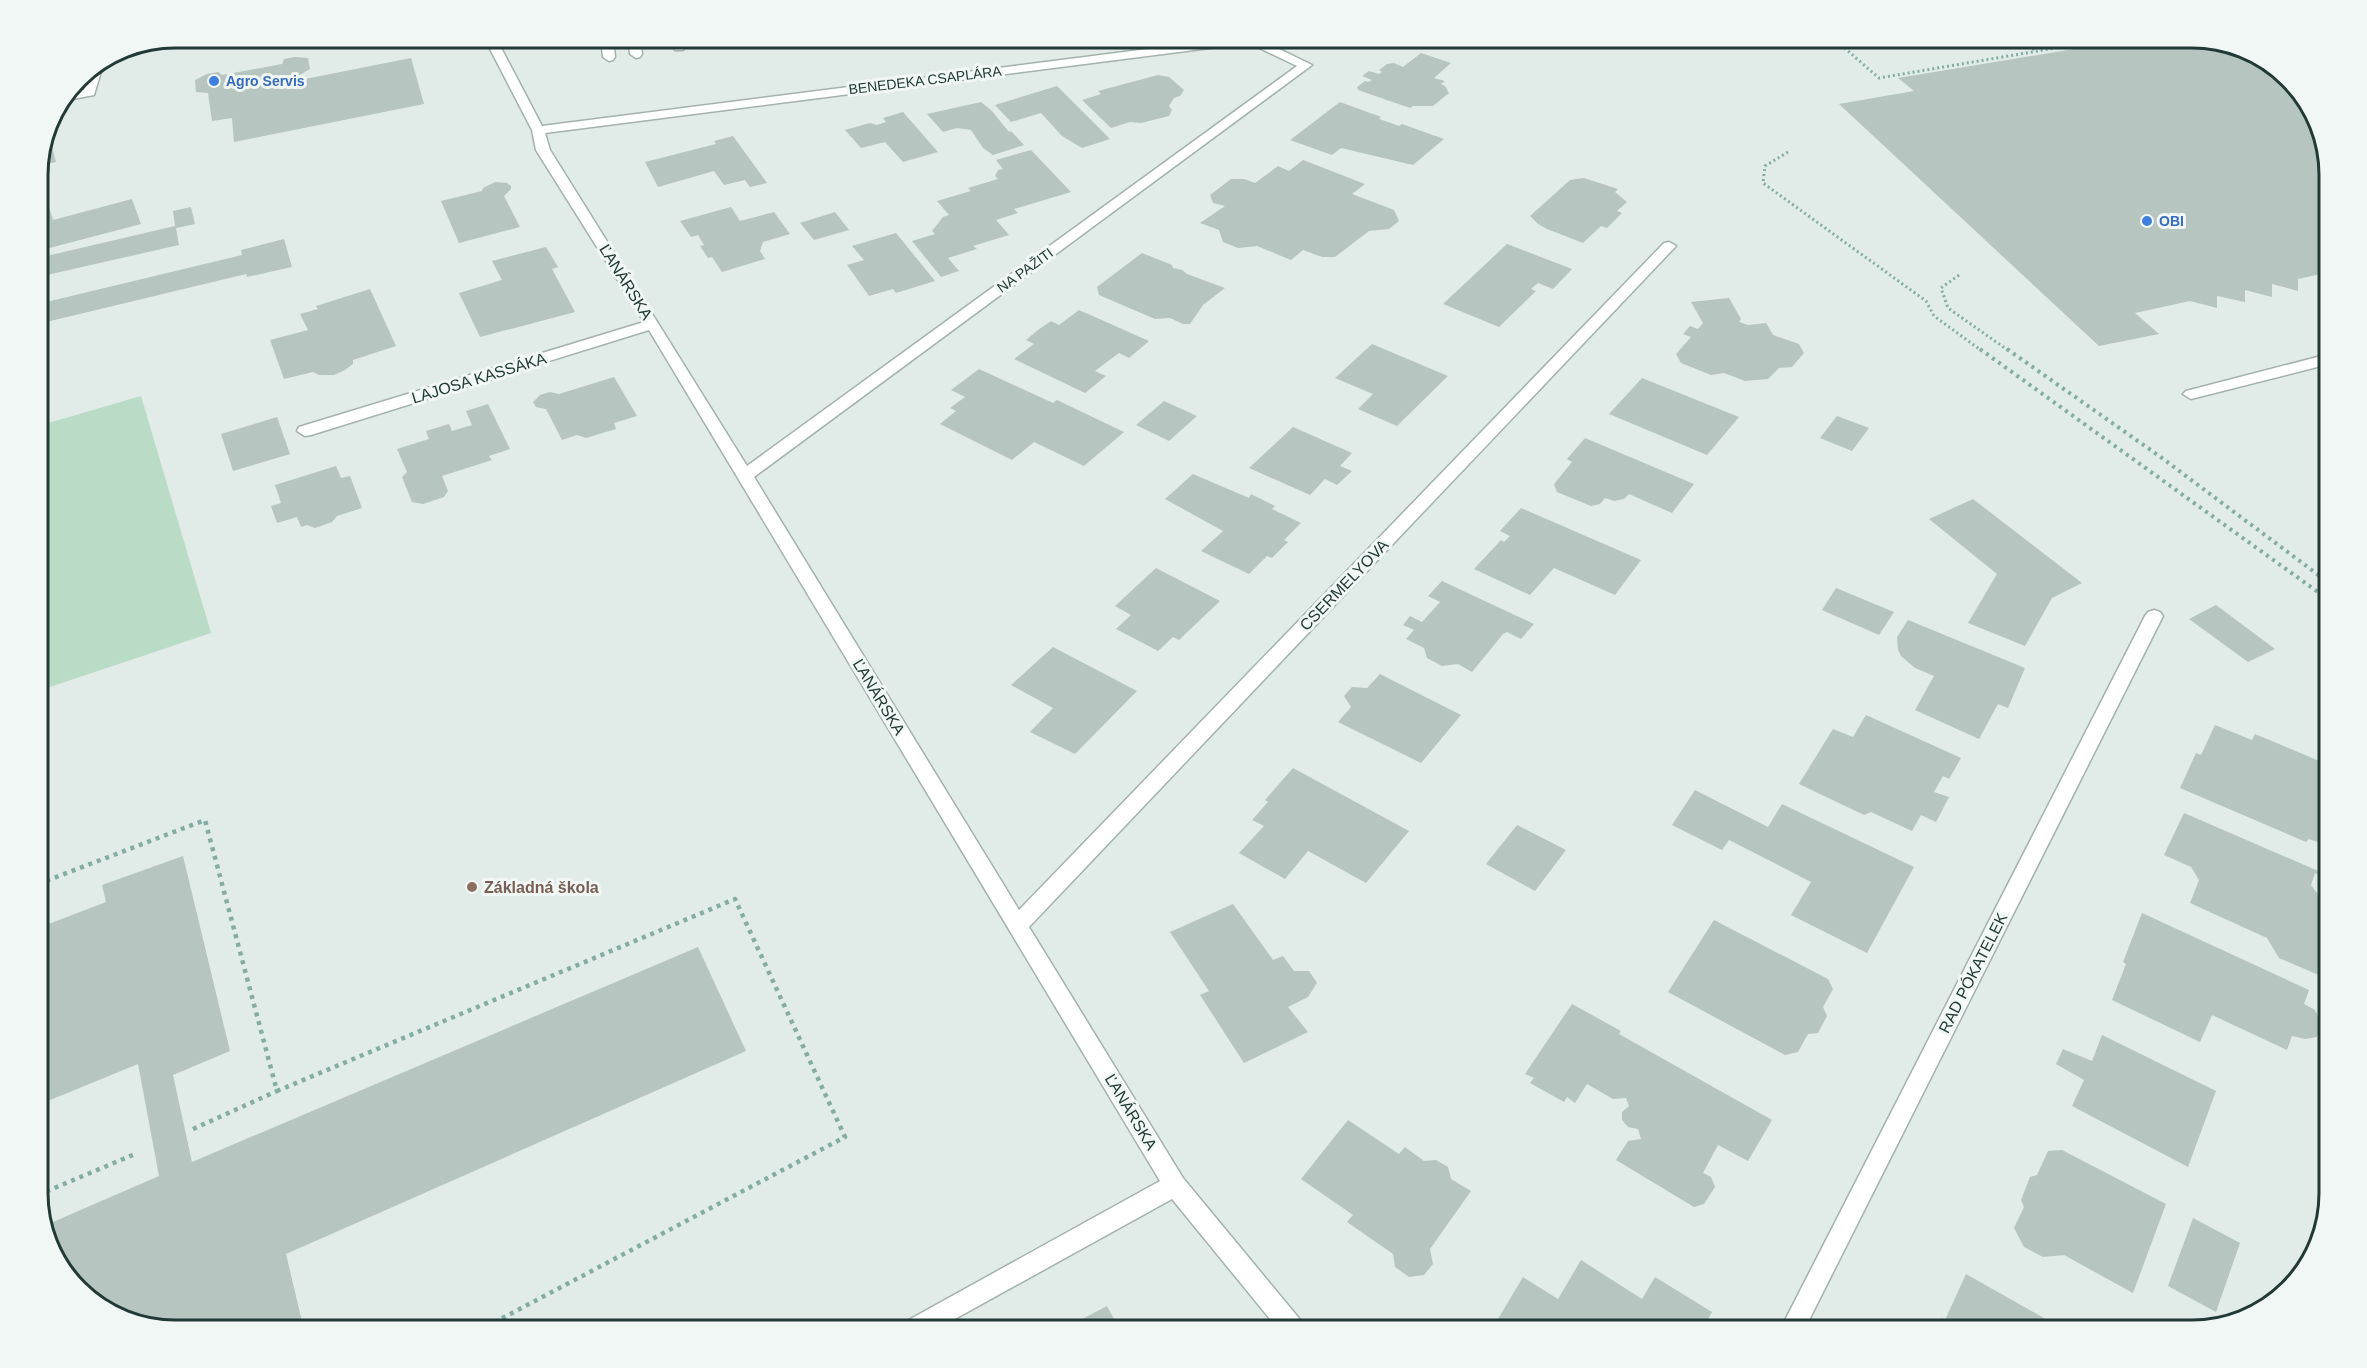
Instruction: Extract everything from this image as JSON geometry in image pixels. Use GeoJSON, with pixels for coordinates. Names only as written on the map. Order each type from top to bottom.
{"type":"FeatureCollection","features":[{"type":"Feature","properties":{"kind":"street","name":"ĽANÁRSKA"},"geometry":{"type":"LineString","coordinates":[[497,48],[538,130],[543,150],[652,324],[1175,1185],[1286,1320]]}},
{"type":"Feature","properties":{"kind":"street"},"geometry":{"type":"LineString","coordinates":[[608,48],[609,57]]}},
{"type":"Feature","properties":{"kind":"street"},"geometry":{"type":"LineString","coordinates":[[635,48],[636,54]]}},
{"type":"Feature","properties":{"kind":"street","name":"BENEDEKA CSAPLÁRA"},"geometry":{"type":"LineString","coordinates":[[538,130],[1180,48]]}},
{"type":"Feature","properties":{"kind":"street","name":"BENEDEKA CSAPLÁRA"},"geometry":{"type":"LineString","coordinates":[[1270,48],[1306,65]]}},
{"type":"Feature","properties":{"kind":"street","name":"NA PAŽITI"},"geometry":{"type":"LineString","coordinates":[[744,476],[1306,65]]}},
{"type":"Feature","properties":{"kind":"street"},"geometry":{"type":"LineString","coordinates":[[76,95],[90,92],[94,78]]}},
{"type":"Feature","properties":{"kind":"street","name":"CSERMELYOVA"},"geometry":{"type":"LineString","coordinates":[[1018,925],[1669,246]]}},
{"type":"Feature","properties":{"kind":"street","name":"LAJOSA KASSÁKA"},"geometry":{"type":"LineString","coordinates":[[305,431],[652,324]]}},
{"type":"Feature","properties":{"kind":"street"},"geometry":{"type":"LineString","coordinates":[[2191,394],[2319,362]]}},
{"type":"Feature","properties":{"kind":"street","name":"RAD PÓKATELEK"},"geometry":{"type":"LineString","coordinates":[[1797,1320],[2154,616]]}},
{"type":"Feature","properties":{"kind":"street"},"geometry":{"type":"LineString","coordinates":[[931,1320],[1175,1185]]}},
{"type":"Feature","properties":{"kind":"path"},"geometry":{"type":"LineString","coordinates":[[1844,48],[1879,78],[2054,48]]}},
{"type":"Feature","properties":{"kind":"path"},"geometry":{"type":"LineString","coordinates":[[2032,48],[2036,51]]}},
{"type":"Feature","properties":{"kind":"path"},"geometry":{"type":"LineString","coordinates":[[1788,152],[1765,166],[1763,183],[1926,301],[1934,315],[2319,593]]}},
{"type":"Feature","properties":{"kind":"path"},"geometry":{"type":"LineString","coordinates":[[1959,275],[1941,288],[1948,308],[2162,458],[2319,576]]}},
{"type":"Feature","properties":{"kind":"path"},"geometry":{"type":"LineString","coordinates":[[48,880],[205,820],[277,1091]]}},
{"type":"Feature","properties":{"kind":"path"},"geometry":{"type":"LineString","coordinates":[[193,1129],[277,1091],[735,899],[845,1137],[499,1320]]}},
{"type":"Feature","properties":{"kind":"path"},"geometry":{"type":"LineString","coordinates":[[48,1191],[135,1154]]}},
{"type":"Feature","properties":{"kind":"green space"},"geometry":{"type":"Polygon","coordinates":[[[141,396],[211,633],[48,688],[48,423],[141,396]]]}},
{"type":"Feature","properties":{"kind":"building","name":"OBI"},"geometry":{"type":"Polygon","coordinates":[[[2080,48],[2208,49],[2240,58],[2269,74],[2287,91],[2298,105],[2312,134],[2319,167],[2319,274],[2298,279],[2298,291],[2272,284],[2272,297],[2245,290],[2245,302],[2217,296],[2217,308],[2190,301],[2135,313],[2159,334],[2099,346],[1839,104],[1914,91],[1898,78],[2080,48]]]}},
{"type":"Feature","properties":{"kind":"building"},"geometry":{"type":"Polygon","coordinates":[[[1421,53],[1451,63],[1434,78],[1445,81],[1441,84],[1449,93],[1433,106],[1410,108],[1358,90],[1357,87],[1365,81],[1372,80],[1362,76],[1369,71],[1379,74],[1382,72],[1379,70],[1387,64],[1394,63],[1403,67],[1421,53]]]}},
{"type":"Feature","properties":{"kind":"building"},"geometry":{"type":"Polygon","coordinates":[[[308,58],[310,69],[298,76],[300,80],[411,58],[424,104],[234,142],[232,118],[212,121],[208,93],[196,92],[195,80],[207,74],[218,72],[222,75],[282,64],[284,59],[308,58]]]}},
{"type":"Feature","properties":{"kind":"building"},"geometry":{"type":"Polygon","coordinates":[[[1158,75],[1169,77],[1184,90],[1180,96],[1174,98],[1169,106],[1172,110],[1169,116],[1141,123],[1130,122],[1111,128],[1082,100],[1101,94],[1098,91],[1158,75]]]}},
{"type":"Feature","properties":{"kind":"building"},"geometry":{"type":"Polygon","coordinates":[[[1057,86],[1110,139],[1082,148],[1062,136],[1041,113],[1011,122],[995,105],[1057,86]]]}},
{"type":"Feature","properties":{"kind":"building"},"geometry":{"type":"Polygon","coordinates":[[[981,102],[1024,145],[993,155],[983,148],[971,130],[957,128],[943,132],[927,114],[981,102]]]}},
{"type":"Feature","properties":{"kind":"building"},"geometry":{"type":"Polygon","coordinates":[[[1340,102],[1381,117],[1379,119],[1399,126],[1402,124],[1444,139],[1413,165],[1341,148],[1332,155],[1290,140],[1340,102]]]}},
{"type":"Feature","properties":{"kind":"building"},"geometry":{"type":"Polygon","coordinates":[[[903,112],[938,152],[903,162],[885,142],[861,148],[845,130],[870,123],[877,125],[886,122],[883,118],[903,112]]]}},
{"type":"Feature","properties":{"kind":"building"},"geometry":{"type":"Polygon","coordinates":[[[733,136],[767,183],[750,187],[745,180],[724,185],[714,171],[658,187],[645,162],[716,144],[714,141],[733,136]]]}},
{"type":"Feature","properties":{"kind":"building"},"geometry":{"type":"Polygon","coordinates":[[[52,145],[56,162],[48,164],[52,145]]]}},
{"type":"Feature","properties":{"kind":"building"},"geometry":{"type":"Polygon","coordinates":[[[1031,150],[1071,192],[1014,209],[1018,213],[996,220],[1009,235],[973,246],[977,249],[948,258],[959,271],[941,277],[912,241],[935,234],[932,231],[943,217],[949,215],[937,201],[971,191],[968,188],[998,179],[995,176],[998,170],[1003,169],[996,160],[1031,150]]]}},
{"type":"Feature","properties":{"kind":"building"},"geometry":{"type":"Polygon","coordinates":[[[1303,160],[1365,184],[1352,194],[1394,210],[1399,221],[1389,229],[1369,231],[1335,257],[1322,257],[1303,250],[1291,260],[1257,246],[1238,248],[1223,242],[1219,230],[1200,223],[1225,206],[1213,203],[1210,195],[1231,179],[1244,179],[1255,183],[1278,166],[1289,171],[1303,160]]]}},
{"type":"Feature","properties":{"kind":"building"},"geometry":{"type":"Polygon","coordinates":[[[1584,178],[1618,189],[1615,192],[1627,202],[1617,211],[1622,213],[1607,228],[1601,226],[1583,243],[1547,229],[1530,216],[1570,180],[1584,178]]]}},
{"type":"Feature","properties":{"kind":"building"},"geometry":{"type":"Polygon","coordinates":[[[495,182],[507,183],[511,186],[504,196],[520,227],[459,243],[441,201],[482,191],[483,188],[495,182]]]}},
{"type":"Feature","properties":{"kind":"building"},"geometry":{"type":"Polygon","coordinates":[[[132,199],[141,224],[48,248],[48,203],[53,220],[132,199]]]}},
{"type":"Feature","properties":{"kind":"building"},"geometry":{"type":"Polygon","coordinates":[[[191,207],[195,224],[176,228],[179,245],[48,275],[48,256],[175,226],[173,211],[191,207]]]}},
{"type":"Feature","properties":{"kind":"building"},"geometry":{"type":"Polygon","coordinates":[[[731,207],[740,221],[774,212],[790,234],[763,242],[760,251],[765,259],[722,272],[712,257],[708,258],[700,246],[704,245],[698,235],[691,237],[680,221],[731,207]]]}},
{"type":"Feature","properties":{"kind":"building"},"geometry":{"type":"Polygon","coordinates":[[[835,212],[849,230],[814,240],[800,223],[835,212]]]}},
{"type":"Feature","properties":{"kind":"building"},"geometry":{"type":"Polygon","coordinates":[[[896,233],[935,281],[896,293],[893,289],[869,296],[847,265],[864,260],[852,246],[896,233]]]}},
{"type":"Feature","properties":{"kind":"building"},"geometry":{"type":"Polygon","coordinates":[[[284,239],[292,267],[247,277],[246,274],[48,322],[48,302],[242,255],[241,250],[284,239]]]}},
{"type":"Feature","properties":{"kind":"building"},"geometry":{"type":"Polygon","coordinates":[[[1507,244],[1572,269],[1553,289],[1538,283],[1531,289],[1536,291],[1499,327],[1443,304],[1507,244]]]}},
{"type":"Feature","properties":{"kind":"building"},"geometry":{"type":"Polygon","coordinates":[[[546,247],[558,267],[552,269],[575,312],[480,337],[459,293],[502,280],[492,261],[546,247]]]}},
{"type":"Feature","properties":{"kind":"building"},"geometry":{"type":"Polygon","coordinates":[[[1142,253],[1172,265],[1173,268],[1187,274],[1225,288],[1203,305],[1190,324],[1183,324],[1170,318],[1155,319],[1099,295],[1097,287],[1142,253]]]}},
{"type":"Feature","properties":{"kind":"building"},"geometry":{"type":"Polygon","coordinates":[[[370,289],[396,346],[353,360],[353,364],[334,375],[319,375],[313,372],[284,379],[270,340],[308,330],[300,314],[318,309],[316,306],[370,289]]]}},
{"type":"Feature","properties":{"kind":"building"},"geometry":{"type":"Polygon","coordinates":[[[1729,298],[1741,319],[1739,322],[1748,325],[1766,323],[1773,335],[1799,344],[1804,353],[1792,367],[1779,368],[1768,379],[1745,381],[1724,373],[1711,375],[1681,363],[1676,354],[1691,337],[1683,334],[1690,326],[1698,329],[1703,323],[1691,302],[1729,298]]]}},
{"type":"Feature","properties":{"kind":"building"},"geometry":{"type":"Polygon","coordinates":[[[1079,310],[1149,341],[1129,358],[1119,353],[1095,371],[1106,376],[1085,393],[1014,359],[1034,344],[1026,340],[1038,330],[1051,321],[1059,325],[1079,310]]]}},
{"type":"Feature","properties":{"kind":"building"},"geometry":{"type":"Polygon","coordinates":[[[1372,344],[1448,376],[1397,426],[1358,409],[1373,394],[1335,378],[1372,344]]]}},
{"type":"Feature","properties":{"kind":"building"},"geometry":{"type":"Polygon","coordinates":[[[979,369],[1053,403],[1057,400],[1124,432],[1084,466],[1034,442],[1012,460],[940,424],[956,411],[950,408],[965,397],[951,390],[979,369]]]}},
{"type":"Feature","properties":{"kind":"building"},"geometry":{"type":"Polygon","coordinates":[[[614,377],[637,416],[614,423],[616,429],[586,438],[577,435],[562,440],[546,409],[536,407],[533,402],[540,395],[550,392],[559,394],[614,377]]]}},
{"type":"Feature","properties":{"kind":"building"},"geometry":{"type":"Polygon","coordinates":[[[1642,378],[1739,417],[1707,455],[1609,414],[1642,378]]]}},
{"type":"Feature","properties":{"kind":"building"},"geometry":{"type":"Polygon","coordinates":[[[1164,401],[1197,416],[1169,441],[1136,425],[1164,401]]]}},
{"type":"Feature","properties":{"kind":"building"},"geometry":{"type":"Polygon","coordinates":[[[488,404],[510,449],[489,456],[492,460],[442,476],[448,491],[444,497],[423,504],[412,502],[402,477],[407,472],[397,449],[429,439],[426,431],[449,424],[452,431],[472,425],[466,411],[488,404]]]}},
{"type":"Feature","properties":{"kind":"building"},"geometry":{"type":"Polygon","coordinates":[[[1837,416],[1869,428],[1852,451],[1820,438],[1837,416]]]}},
{"type":"Feature","properties":{"kind":"building"},"geometry":{"type":"Polygon","coordinates":[[[277,417],[290,454],[233,471],[221,434],[277,417]]]}},
{"type":"Feature","properties":{"kind":"building"},"geometry":{"type":"Polygon","coordinates":[[[1293,427],[1352,453],[1340,466],[1352,471],[1337,485],[1325,479],[1310,495],[1249,468],[1293,427]]]}},
{"type":"Feature","properties":{"kind":"building"},"geometry":{"type":"Polygon","coordinates":[[[1585,438],[1694,484],[1672,513],[1629,494],[1624,499],[1614,501],[1605,498],[1600,504],[1591,506],[1557,492],[1554,484],[1572,462],[1567,459],[1585,438]]]}},
{"type":"Feature","properties":{"kind":"building"},"geometry":{"type":"Polygon","coordinates":[[[336,466],[341,478],[350,476],[362,508],[337,516],[332,522],[315,528],[307,525],[301,527],[297,517],[277,523],[271,506],[281,503],[275,485],[336,466]]]}},
{"type":"Feature","properties":{"kind":"building"},"geometry":{"type":"Polygon","coordinates":[[[1193,474],[1249,498],[1251,494],[1275,506],[1272,509],[1301,523],[1284,540],[1288,542],[1272,558],[1267,556],[1249,574],[1201,551],[1223,531],[1165,499],[1193,474]]]}},
{"type":"Feature","properties":{"kind":"building"},"geometry":{"type":"Polygon","coordinates":[[[1973,499],[2082,583],[2052,598],[2025,646],[1968,623],[1997,574],[1929,519],[1973,499]]]}},
{"type":"Feature","properties":{"kind":"building"},"geometry":{"type":"Polygon","coordinates":[[[1521,508],[1641,560],[1615,595],[1554,568],[1530,595],[1474,569],[1501,540],[1504,542],[1510,536],[1500,531],[1521,508]]]}},
{"type":"Feature","properties":{"kind":"building"},"geometry":{"type":"Polygon","coordinates":[[[1156,568],[1220,601],[1179,640],[1173,637],[1158,651],[1116,629],[1131,615],[1115,606],[1156,568]]]}},
{"type":"Feature","properties":{"kind":"building"},"geometry":{"type":"Polygon","coordinates":[[[1442,581],[1534,624],[1521,639],[1507,632],[1503,634],[1472,672],[1458,664],[1442,666],[1427,658],[1424,648],[1406,639],[1414,630],[1403,625],[1410,616],[1422,622],[1440,602],[1428,596],[1442,581]]]}},
{"type":"Feature","properties":{"kind":"building"},"geometry":{"type":"Polygon","coordinates":[[[1836,588],[1894,612],[1879,635],[1822,610],[1836,588]]]}},
{"type":"Feature","properties":{"kind":"building"},"geometry":{"type":"Polygon","coordinates":[[[2216,605],[2275,649],[2248,662],[2189,619],[2216,605]]]}},
{"type":"Feature","properties":{"kind":"building"},"geometry":{"type":"Polygon","coordinates":[[[1908,620],[2025,668],[2008,708],[1998,704],[1979,739],[1915,710],[1934,676],[1915,668],[1901,656],[1898,650],[1897,637],[1908,620]]]}},
{"type":"Feature","properties":{"kind":"building"},"geometry":{"type":"Polygon","coordinates":[[[1053,647],[1137,691],[1075,754],[1030,732],[1053,708],[1011,685],[1053,647]]]}},
{"type":"Feature","properties":{"kind":"building"},"geometry":{"type":"Polygon","coordinates":[[[1380,674],[1461,715],[1421,763],[1338,722],[1351,707],[1344,696],[1352,687],[1367,688],[1380,674]]]}},
{"type":"Feature","properties":{"kind":"building"},"geometry":{"type":"Polygon","coordinates":[[[1866,715],[1961,758],[1949,779],[1943,776],[1934,792],[1949,797],[1936,822],[1921,815],[1912,831],[1871,812],[1864,815],[1799,784],[1833,729],[1853,737],[1866,715]]]}},
{"type":"Feature","properties":{"kind":"building"},"geometry":{"type":"Polygon","coordinates":[[[2215,725],[2252,740],[2255,734],[2319,761],[2319,843],[2309,839],[2306,842],[2180,788],[2196,753],[2201,755],[2215,725]]]}},
{"type":"Feature","properties":{"kind":"building"},"geometry":{"type":"Polygon","coordinates":[[[1293,768],[1409,831],[1366,883],[1308,851],[1285,879],[1239,853],[1264,826],[1252,820],[1268,802],[1265,800],[1293,768]]]}},
{"type":"Feature","properties":{"kind":"building"},"geometry":{"type":"Polygon","coordinates":[[[1695,790],[1768,827],[1782,804],[1914,867],[1867,953],[1791,915],[1811,882],[1729,840],[1722,850],[1672,825],[1695,790]]]}},
{"type":"Feature","properties":{"kind":"building"},"geometry":{"type":"Polygon","coordinates":[[[2184,813],[2319,871],[2319,875],[2315,873],[2311,885],[2319,896],[2319,975],[2279,958],[2267,938],[2190,903],[2199,880],[2191,867],[2164,855],[2184,813]]]}},
{"type":"Feature","properties":{"kind":"building"},"geometry":{"type":"Polygon","coordinates":[[[1517,825],[1566,850],[1535,891],[1486,864],[1517,825]]]}},
{"type":"Feature","properties":{"kind":"building"},"geometry":{"type":"Polygon","coordinates":[[[183,856],[230,1051],[173,1075],[192,1162],[698,947],[746,1051],[286,1254],[302,1320],[175,1320],[142,1316],[112,1303],[98,1294],[80,1277],[61,1249],[51,1223],[159,1176],[138,1064],[48,1101],[48,924],[106,902],[102,885],[183,856]]]}},
{"type":"Feature","properties":{"kind":"building"},"geometry":{"type":"Polygon","coordinates":[[[1233,904],[1273,960],[1283,956],[1294,971],[1309,971],[1317,983],[1308,997],[1288,1007],[1308,1032],[1244,1063],[1200,995],[1209,991],[1170,932],[1233,904]]]}},
{"type":"Feature","properties":{"kind":"building"},"geometry":{"type":"Polygon","coordinates":[[[2142,913],[2309,990],[2304,1004],[2315,1010],[2319,1018],[2317,1037],[2305,1039],[2292,1036],[2287,1050],[2212,1015],[2200,1042],[2112,1000],[2126,964],[2123,962],[2142,913]]]}},
{"type":"Feature","properties":{"kind":"building"},"geometry":{"type":"Polygon","coordinates":[[[1714,920],[1828,979],[1833,989],[1823,1007],[1827,1016],[1818,1033],[1808,1034],[1798,1052],[1785,1055],[1668,992],[1714,920]]]}},
{"type":"Feature","properties":{"kind":"building"},"geometry":{"type":"Polygon","coordinates":[[[1572,1004],[1621,1031],[1619,1034],[1772,1120],[1748,1161],[1718,1145],[1703,1173],[1711,1177],[1715,1187],[1704,1204],[1694,1207],[1616,1160],[1628,1141],[1641,1139],[1638,1129],[1628,1127],[1622,1120],[1622,1112],[1629,1106],[1626,1098],[1613,1099],[1587,1084],[1575,1103],[1567,1097],[1564,1102],[1530,1083],[1534,1078],[1525,1074],[1572,1004]]]}},
{"type":"Feature","properties":{"kind":"building"},"geometry":{"type":"Polygon","coordinates":[[[2102,1035],[2216,1091],[2188,1167],[2072,1106],[2084,1080],[2056,1064],[2063,1049],[2092,1061],[2102,1035]]]}},
{"type":"Feature","properties":{"kind":"building"},"geometry":{"type":"Polygon","coordinates":[[[1348,1120],[1399,1154],[1405,1147],[1424,1161],[1436,1160],[1448,1167],[1451,1179],[1471,1191],[1430,1249],[1433,1264],[1424,1275],[1409,1277],[1395,1267],[1393,1254],[1347,1222],[1353,1215],[1301,1179],[1348,1120]]]}},
{"type":"Feature","properties":{"kind":"building"},"geometry":{"type":"Polygon","coordinates":[[[2062,1150],[2166,1204],[2133,1293],[2064,1255],[2043,1257],[2024,1247],[2014,1228],[2024,1207],[2021,1200],[2030,1177],[2037,1175],[2048,1151],[2062,1150]]]}},
{"type":"Feature","properties":{"kind":"building"},"geometry":{"type":"Polygon","coordinates":[[[2193,1218],[2240,1243],[2216,1312],[2168,1286],[2193,1218]]]}},
{"type":"Feature","properties":{"kind":"building"},"geometry":{"type":"Polygon","coordinates":[[[1581,1260],[1642,1299],[1655,1277],[1712,1312],[1708,1320],[1497,1320],[1523,1277],[1558,1299],[1581,1260]]]}},
{"type":"Feature","properties":{"kind":"building"},"geometry":{"type":"Polygon","coordinates":[[[1966,1274],[2047,1320],[1945,1320],[1966,1274]]]}},
{"type":"Feature","properties":{"kind":"building"},"geometry":{"type":"Polygon","coordinates":[[[1107,1306],[1115,1320],[1080,1320],[1107,1306]]]}},
{"type":"Feature","properties":{"kind":"place","name":"Agro Servis"},"geometry":{"type":"Point","coordinates":[214,81]}},
{"type":"Feature","properties":{"kind":"place","name":"OBI"},"geometry":{"type":"Point","coordinates":[2147,221]}},
{"type":"Feature","properties":{"kind":"place","name":"Základná škola"},"geometry":{"type":"Point","coordinates":[472,887]}}]}
